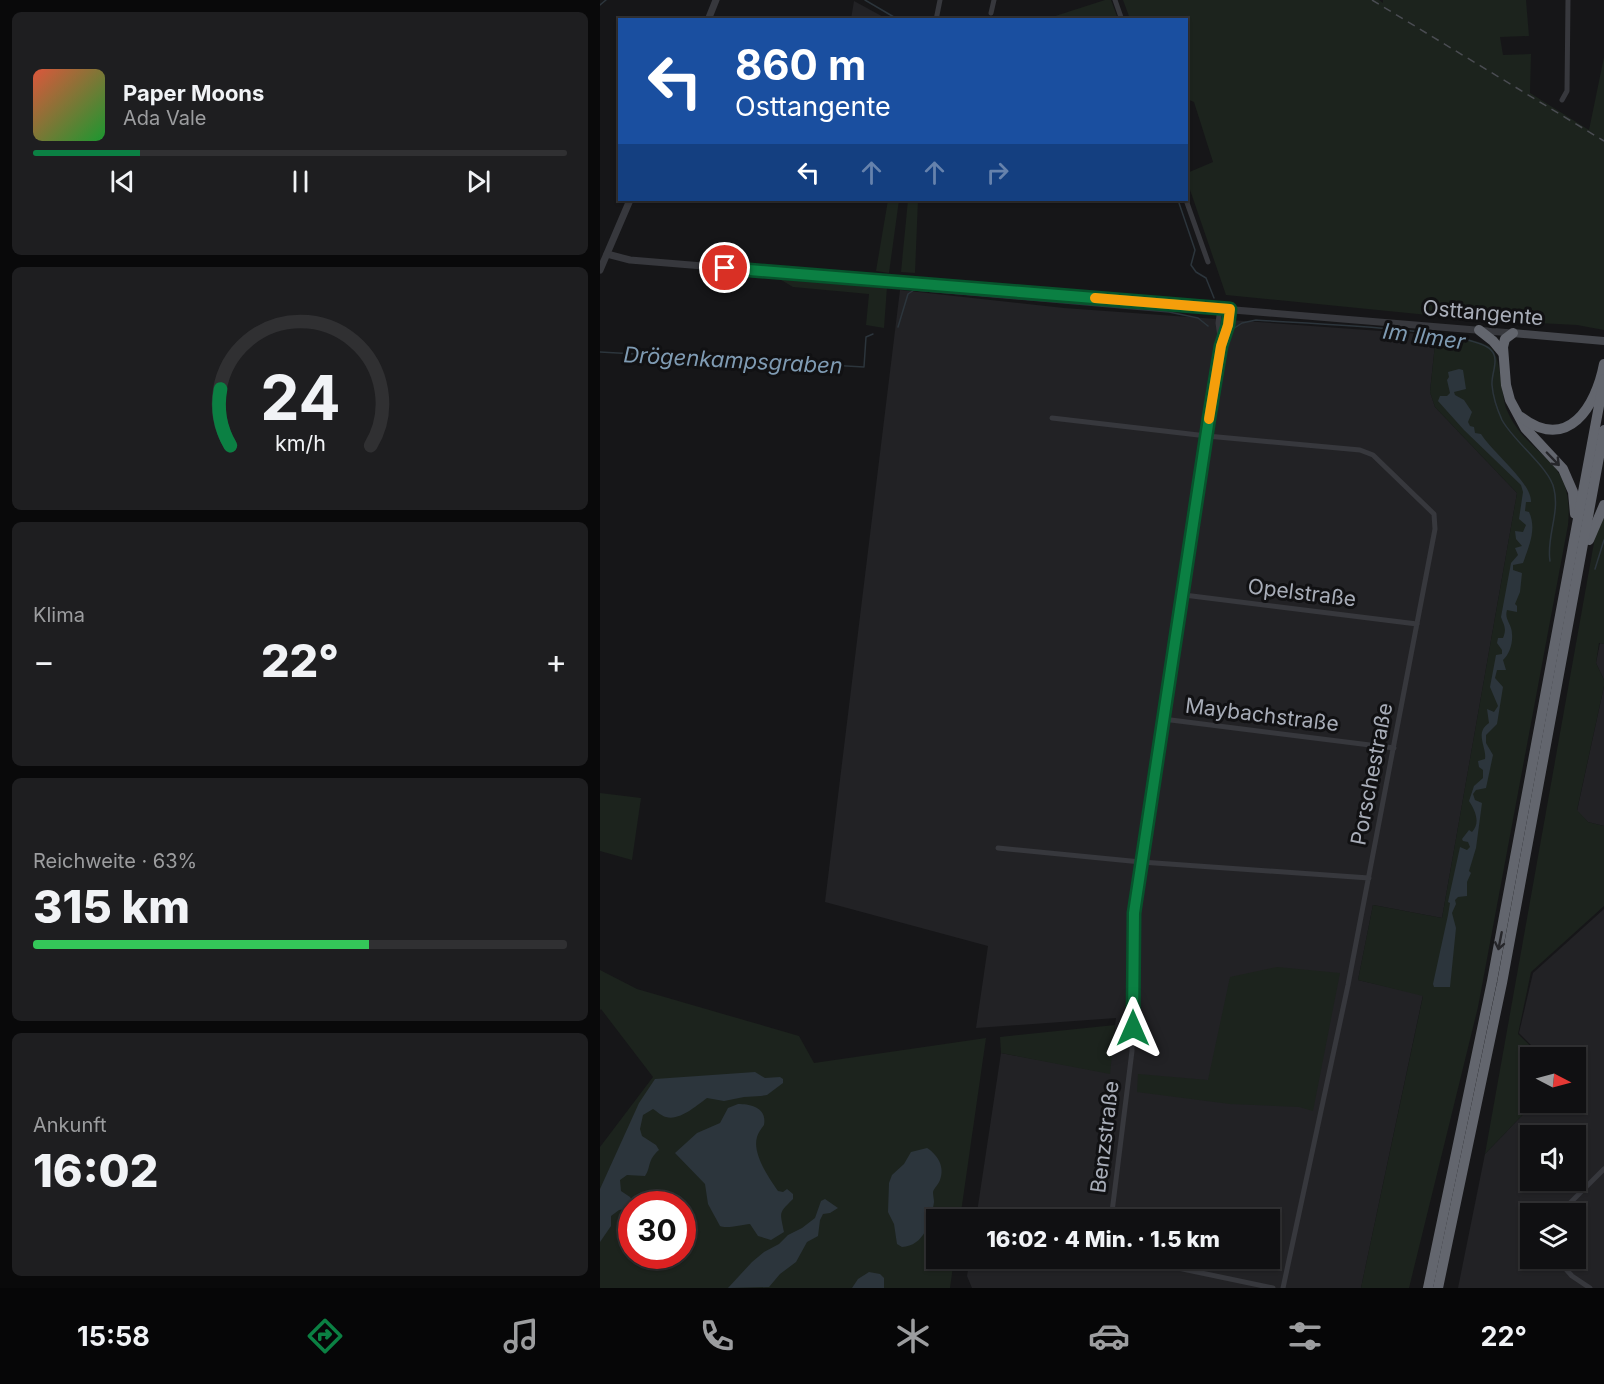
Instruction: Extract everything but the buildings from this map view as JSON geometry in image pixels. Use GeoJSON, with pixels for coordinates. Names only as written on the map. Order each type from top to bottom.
{"type":"FeatureCollection","features":[{"type":"Feature","properties":{"kind":"highway"},"geometry":{"type":"LineString","coordinates":[[1479,330],[1503,353]]}},
{"type":"Feature","properties":{"kind":"highway"},"geometry":{"type":"LineString","coordinates":[[1513,333],[1504,341],[1503,353],[1508,395],[1530,435],[1556,461],[1568,479],[1575,507],[1575,535]]}},
{"type":"Feature","properties":{"kind":"highway"},"geometry":{"type":"LineString","coordinates":[[1505,368],[1513,333]]}},
{"type":"Feature","properties":{"kind":"highway"},"geometry":{"type":"LineString","coordinates":[[1516,413],[1527,422],[1545,429],[1559,429],[1570,425],[1587,409],[1603,372]]}},
{"type":"Feature","properties":{"kind":"highway"},"geometry":{"type":"LineString","coordinates":[[1428,1288],[1494,971],[1603,372]]}},
{"type":"Feature","properties":{"kind":"highway"},"geometry":{"type":"LineString","coordinates":[[1438,1288],[1508,953],[1604,430]]}},
{"type":"Feature","properties":{"kind":"highway"},"geometry":{"type":"LineString","coordinates":[[1574,595],[1592,532],[1604,505]]}},
{"type":"Feature","properties":{"kind":"main road","name":"Osttangente"},"geometry":{"type":"LineString","coordinates":[[1513,333],[1604,341]]}},
{"type":"Feature","properties":{"kind":"street"},"geometry":{"type":"LineString","coordinates":[[709,18],[716,0]]}},
{"type":"Feature","properties":{"kind":"street"},"geometry":{"type":"LineString","coordinates":[[936,18],[940,0]]}},
{"type":"Feature","properties":{"kind":"street"},"geometry":{"type":"LineString","coordinates":[[991,13],[994,0]]}},
{"type":"Feature","properties":{"kind":"street"},"geometry":{"type":"LineString","coordinates":[[1115,0],[1121,18]]}},
{"type":"Feature","properties":{"kind":"street"},"geometry":{"type":"LineString","coordinates":[[1562,100],[1567,91],[1568,0]]}},
{"type":"Feature","properties":{"kind":"street"},"geometry":{"type":"LineString","coordinates":[[600,270],[630,201]]}},
{"type":"Feature","properties":{"kind":"street"},"geometry":{"type":"LineString","coordinates":[[1186,201],[1208,261]]}},
{"type":"Feature","properties":{"kind":"street","name":"Osttangente"},"geometry":{"type":"LineString","coordinates":[[607,254],[630,260],[1513,333]]}},
{"type":"Feature","properties":{"kind":"street","name":"Benzstraße"},"geometry":{"type":"LineString","coordinates":[[1220,308],[1218,323],[1221,346]]}},
{"type":"Feature","properties":{"kind":"street","name":"Benzstraße"},"geometry":{"type":"LineString","coordinates":[[1112,1209],[1132,1050],[1133,925],[1141,862],[1221,346],[1228,325],[1230,309]]}},
{"type":"Feature","properties":{"kind":"street"},"geometry":{"type":"LineString","coordinates":[[1052,418],[1207,436]]}},
{"type":"Feature","properties":{"kind":"street","name":"Porschestraße"},"geometry":{"type":"LineString","coordinates":[[1207,436],[1359,450],[1373,455],[1434,514],[1435,529],[1369,878],[1283,1288]]}},
{"type":"Feature","properties":{"kind":"street","name":"Opelstraße"},"geometry":{"type":"LineString","coordinates":[[1184,596],[1417,624]]}},
{"type":"Feature","properties":{"kind":"street","name":"Maybachstraße"},"geometry":{"type":"LineString","coordinates":[[1163,719],[1394,748]]}},
{"type":"Feature","properties":{"kind":"street"},"geometry":{"type":"LineString","coordinates":[[998,848],[1141,862],[1369,878]]}},
{"type":"Feature","properties":{"kind":"street"},"geometry":{"type":"LineString","coordinates":[[1570,1203],[1604,1169]]}},
{"type":"Feature","properties":{"kind":"street"},"geometry":{"type":"LineString","coordinates":[[1182,1269],[1273,1288]]}},
{"type":"Feature","properties":{"kind":"street"},"geometry":{"type":"LineString","coordinates":[[1566,1269],[1590,1288]]}},
{"type":"Feature","properties":{"kind":"shaded area"},"geometry":{"type":"Polygon","coordinates":[[[1111,0],[1118,18],[1049,18],[1111,0]]]}},
{"type":"Feature","properties":{"kind":"shaded area"},"geometry":{"type":"Polygon","coordinates":[[[1123,0],[1379,0],[1383,3],[1383,0],[1526,0],[1529,36],[1500,37],[1503,55],[1531,54],[1530,93],[1589,130],[1604,57],[1604,330],[1577,325],[1478,320],[1226,295],[1188,184],[1188,173],[1213,162],[1194,102],[1188,99],[1188,18],[1130,18],[1123,0]]]}},
{"type":"Feature","properties":{"kind":"shaded area"},"geometry":{"type":"Polygon","coordinates":[[[854,1],[885,18],[851,18],[854,1]]]}},
{"type":"Feature","properties":{"kind":"shaded area"},"geometry":{"type":"Polygon","coordinates":[[[888,201],[899,201],[889,273],[876,271],[888,201]]]}},
{"type":"Feature","properties":{"kind":"shaded area"},"geometry":{"type":"Polygon","coordinates":[[[908,201],[918,201],[915,273],[901,272],[908,201]]]}},
{"type":"Feature","properties":{"kind":"shaded area"},"geometry":{"type":"Polygon","coordinates":[[[778,278],[887,287],[884,328],[866,325],[869,294],[793,287],[778,278]]]}},
{"type":"Feature","properties":{"kind":"shaded area"},"geometry":{"type":"Polygon","coordinates":[[[900,290],[1064,308],[1436,335],[1430,392],[1435,407],[1517,493],[1442,918],[1373,905],[1358,980],[1423,995],[1361,1288],[972,1288],[967,1276],[968,1269],[1280,1269],[1280,1209],[978,1209],[1001,1053],[1109,1073],[1116,1018],[976,1028],[988,946],[825,902],[900,290]]]}},
{"type":"Feature","properties":{"kind":"shaded area"},"geometry":{"type":"Polygon","coordinates":[[[1436,335],[1478,342],[1494,351],[1499,366],[1506,408],[1515,425],[1548,459],[1564,484],[1568,502],[1568,525],[1478,1007],[1409,1288],[1361,1288],[1423,996],[1358,980],[1373,905],[1442,918],[1517,493],[1435,407],[1430,392],[1436,335]]]}},
{"type":"Feature","properties":{"kind":"shaded area"},"geometry":{"type":"Polygon","coordinates":[[[1463,370],[1466,389],[1454,392],[1455,395],[1464,400],[1472,412],[1468,422],[1474,427],[1475,433],[1481,434],[1519,477],[1530,494],[1531,502],[1526,502],[1525,511],[1529,512],[1532,531],[1523,563],[1513,565],[1513,570],[1522,573],[1520,592],[1515,604],[1517,612],[1507,610],[1506,613],[1512,638],[1510,649],[1503,660],[1506,670],[1497,670],[1495,678],[1503,687],[1497,724],[1486,735],[1486,743],[1493,755],[1486,788],[1476,790],[1473,794],[1475,800],[1482,803],[1476,848],[1467,882],[1467,896],[1458,897],[1455,900],[1456,904],[1452,913],[1456,928],[1450,987],[1434,987],[1460,847],[1467,850],[1470,847],[1468,842],[1462,839],[1469,830],[1472,832],[1477,821],[1469,801],[1474,786],[1483,778],[1483,770],[1479,767],[1478,761],[1485,759],[1482,731],[1489,723],[1487,709],[1494,712],[1498,706],[1490,687],[1496,655],[1502,654],[1497,643],[1498,638],[1503,638],[1505,632],[1501,617],[1511,563],[1518,555],[1515,548],[1522,546],[1516,539],[1515,531],[1523,532],[1526,525],[1519,519],[1523,492],[1521,485],[1464,430],[1438,401],[1440,396],[1447,396],[1450,393],[1448,372],[1463,370]]]}},
{"type":"Feature","properties":{"kind":"shaded area"},"geometry":{"type":"Polygon","coordinates":[[[1604,511],[1604,644],[1599,643],[1596,663],[1604,680],[1604,686],[1577,810],[1588,822],[1604,826],[1604,906],[1531,972],[1518,1034],[1532,1047],[1520,1047],[1520,1113],[1524,1113],[1485,1154],[1595,537],[1604,511]]]}},
{"type":"Feature","properties":{"kind":"shaded area"},"geometry":{"type":"Polygon","coordinates":[[[1600,643],[1604,644],[1604,680],[1596,663],[1600,643]]]}},
{"type":"Feature","properties":{"kind":"shaded area"},"geometry":{"type":"Polygon","coordinates":[[[1604,686],[1604,826],[1588,822],[1577,811],[1604,686]]]}},
{"type":"Feature","properties":{"kind":"shaded area"},"geometry":{"type":"Polygon","coordinates":[[[600,793],[641,798],[632,860],[600,851],[600,793]]]}},
{"type":"Feature","properties":{"kind":"shaded area"},"geometry":{"type":"Polygon","coordinates":[[[1604,909],[1604,1288],[1458,1288],[1485,1154],[1524,1113],[1586,1113],[1586,1047],[1533,1047],[1519,1033],[1533,973],[1604,909]]]}},
{"type":"Feature","properties":{"kind":"shaded area"},"geometry":{"type":"Polygon","coordinates":[[[1277,967],[1340,973],[1313,1111],[1299,1107],[1230,1104],[1137,1092],[1138,1074],[1208,1080],[1230,977],[1277,967]]]}},
{"type":"Feature","properties":{"kind":"shaded area"},"geometry":{"type":"Polygon","coordinates":[[[600,970],[637,989],[799,1036],[814,1063],[986,1038],[961,1209],[926,1209],[926,1269],[953,1269],[950,1288],[600,1288],[600,1147],[653,1077],[601,1009],[600,970]]]}},
{"type":"Feature","properties":{"kind":"shaded area"},"geometry":{"type":"Polygon","coordinates":[[[1115,1025],[1110,1074],[1001,1053],[1000,1037],[1115,1025]]]}},
{"type":"Feature","properties":{"kind":"shaded area"},"geometry":{"type":"Polygon","coordinates":[[[755,1072],[765,1078],[780,1077],[783,1083],[767,1095],[724,1101],[707,1098],[677,1117],[664,1116],[653,1109],[643,1115],[640,1129],[642,1136],[656,1145],[659,1150],[653,1157],[645,1176],[627,1175],[620,1180],[618,1211],[611,1216],[611,1226],[600,1242],[600,1189],[639,1103],[655,1079],[755,1072]]]}},
{"type":"Feature","properties":{"kind":"shaded area"},"geometry":{"type":"Polygon","coordinates":[[[738,1104],[753,1106],[761,1111],[764,1125],[758,1134],[756,1144],[759,1158],[778,1191],[783,1192],[787,1189],[793,1194],[793,1199],[781,1213],[784,1232],[771,1240],[758,1236],[750,1224],[720,1226],[708,1204],[705,1184],[675,1153],[697,1133],[720,1123],[728,1108],[738,1104]]]}},
{"type":"Feature","properties":{"kind":"shaded area"},"geometry":{"type":"Polygon","coordinates":[[[927,1148],[937,1158],[942,1170],[940,1180],[933,1192],[933,1209],[926,1209],[925,1232],[910,1246],[902,1247],[897,1244],[894,1224],[888,1212],[889,1183],[892,1175],[904,1164],[911,1152],[927,1148]]]}},
{"type":"Feature","properties":{"kind":"shaded area"},"geometry":{"type":"Polygon","coordinates":[[[825,1199],[838,1208],[823,1214],[818,1236],[807,1242],[796,1262],[780,1274],[769,1287],[728,1288],[764,1252],[815,1218],[821,1201],[825,1199]]]}},
{"type":"Feature","properties":{"kind":"shaded area"},"geometry":{"type":"Polygon","coordinates":[[[869,1272],[880,1274],[884,1278],[884,1288],[852,1288],[858,1279],[869,1272]]]}},
{"type":"Feature","properties":{"kind":"waterway"},"geometry":{"type":"LineString","coordinates":[[600,5],[606,0]]}},
{"type":"Feature","properties":{"kind":"waterway"},"geometry":{"type":"LineString","coordinates":[[865,0],[896,18]]}},
{"type":"Feature","properties":{"kind":"waterway"},"geometry":{"type":"LineString","coordinates":[[1178,201],[1195,250],[1191,265],[1196,272],[1206,278],[1214,298]]}},
{"type":"Feature","properties":{"kind":"waterway","name":"Drögenkampsgraben"},"geometry":{"type":"LineString","coordinates":[[898,327],[908,294],[914,290],[1169,312],[1198,318],[1208,326]]}},
{"type":"Feature","properties":{"kind":"waterway","name":"Im Ilmer"},"geometry":{"type":"LineString","coordinates":[[1233,329],[1242,323],[1256,320],[1380,328],[1451,336],[1477,343],[1491,350],[1495,358],[1492,381],[1495,403],[1502,420],[1546,472],[1554,489],[1555,507],[1549,552],[1550,561]]}},
{"type":"Feature","properties":{"kind":"waterway","name":"Drögenkampsgraben"},"geometry":{"type":"LineString","coordinates":[[600,352],[864,367],[866,337],[873,334]]}},
{"type":"Feature","properties":{"kind":"waterway","name":"Im Ilmer"},"geometry":{"type":"LineString","coordinates":[[1595,569],[1604,540]]}},
{"type":"Feature","properties":{"kind":"railway"},"geometry":{"type":"LineString","coordinates":[[1372,0],[1604,141]]}},
{"type":"Feature","properties":{"kind":"slow traffic"},"geometry":{"type":"LineString","coordinates":[[1095,298],[1230,309],[1228,325],[1221,346],[1209,419]]}},
{"type":"Feature","properties":{"kind":"route"},"geometry":{"type":"LineString","coordinates":[[725,268],[1230,309],[1228,325],[1221,346],[1209,418],[1184,596],[1134,913],[1133,1028]]}}]}
